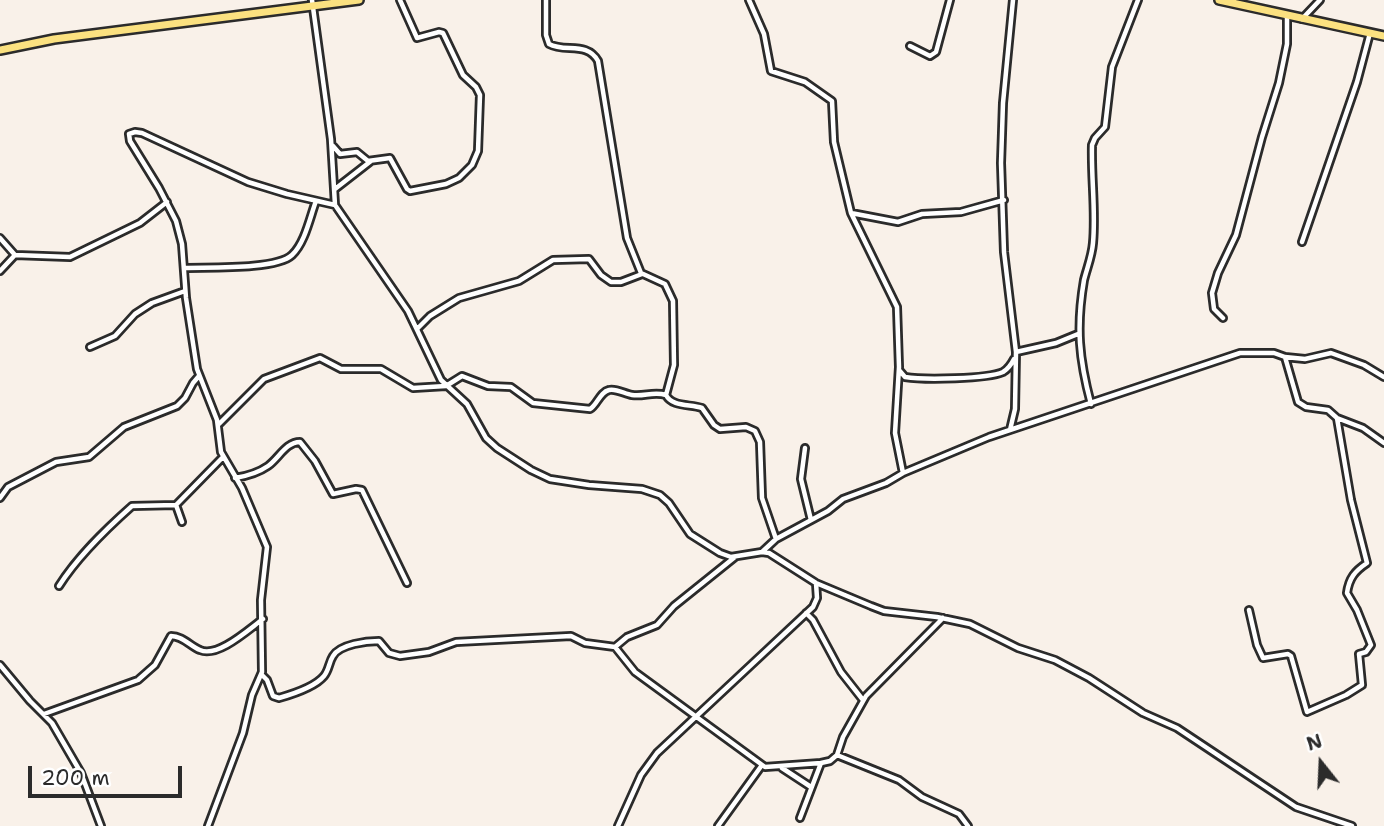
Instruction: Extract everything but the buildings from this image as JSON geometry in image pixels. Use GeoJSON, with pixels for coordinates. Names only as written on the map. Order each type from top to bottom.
{"type":"FeatureCollection","features":[{"type":"Feature","properties":{"kind":"main road"},"geometry":{"type":"LineString","coordinates":[[0,50],[54,38],[312,3],[359,0]]}},
{"type":"Feature","properties":{"kind":"main road"},"geometry":{"type":"LineString","coordinates":[[1219,0],[1384,36]]}},
{"type":"Feature","properties":{"kind":"street"},"geometry":{"type":"LineString","coordinates":[[334,189],[371,161],[385,157],[390,158],[407,189],[415,191],[446,184],[459,178],[472,165],[478,151],[481,101],[478,90],[463,75],[443,33],[417,38],[400,0]]}},
{"type":"Feature","properties":{"kind":"street"},"geometry":{"type":"LineString","coordinates":[[546,0],[549,44],[589,51],[595,56],[600,67],[627,238],[642,274],[670,289],[673,302],[674,365],[666,395],[669,401],[702,408],[720,429],[746,426],[755,431],[760,442],[762,498],[776,539]]}},
{"type":"Feature","properties":{"kind":"street"},"geometry":{"type":"LineString","coordinates":[[749,0],[764,34],[771,71],[805,82],[829,96],[832,101],[834,142],[852,214],[896,303],[899,370],[894,411],[895,433],[904,473]]}},
{"type":"Feature","properties":{"kind":"street"},"geometry":{"type":"LineString","coordinates":[[910,46],[930,56],[936,52],[950,0]]}},
{"type":"Feature","properties":{"kind":"street"},"geometry":{"type":"LineString","coordinates":[[1010,430],[1015,409],[1016,354],[1004,252],[1001,163],[1003,103],[1013,0]]}},
{"type":"Feature","properties":{"kind":"street"},"geometry":{"type":"LineString","coordinates":[[1091,404],[1081,368],[1078,334],[1085,278],[1093,247],[1095,209],[1092,145],[1105,127],[1112,67],[1138,0]]}},
{"type":"Feature","properties":{"kind":"street"},"geometry":{"type":"LineString","coordinates":[[1302,19],[1320,0]]}},
{"type":"Feature","properties":{"kind":"street"},"geometry":{"type":"LineString","coordinates":[[312,3],[331,143],[335,205],[402,301],[441,380],[467,404],[491,443],[531,471],[564,482],[654,492],[668,503],[695,538],[720,554],[772,554]]}},
{"type":"Feature","properties":{"kind":"street"},"geometry":{"type":"LineString","coordinates":[[1223,318],[1214,309],[1212,293],[1236,234],[1258,149],[1279,83],[1287,44],[1287,15]]}},
{"type":"Feature","properties":{"kind":"street"},"geometry":{"type":"LineString","coordinates":[[1302,242],[1357,82],[1370,33]]}},
{"type":"Feature","properties":{"kind":"street"},"geometry":{"type":"LineString","coordinates":[[208,826],[243,733],[252,695],[261,675],[261,600],[267,547],[236,478],[223,457],[218,425],[199,376],[185,291],[180,231],[167,202],[128,136],[131,132],[154,138],[248,182],[335,205]]}},
{"type":"Feature","properties":{"kind":"street"},"geometry":{"type":"LineString","coordinates":[[331,143],[338,153],[357,152],[371,161]]}},
{"type":"Feature","properties":{"kind":"street"},"geometry":{"type":"LineString","coordinates":[[852,214],[898,225],[922,214],[961,212],[1004,200]]}},
{"type":"Feature","properties":{"kind":"street"},"geometry":{"type":"LineString","coordinates":[[185,268],[261,266],[286,259],[299,246],[316,201]]}},
{"type":"Feature","properties":{"kind":"street"},"geometry":{"type":"LineString","coordinates":[[0,238],[15,255],[65,258],[140,223],[167,202]]}},
{"type":"Feature","properties":{"kind":"street"},"geometry":{"type":"LineString","coordinates":[[0,271],[15,255]]}},
{"type":"Feature","properties":{"kind":"street"},"geometry":{"type":"LineString","coordinates":[[417,329],[429,316],[456,299],[519,281],[553,260],[589,260],[601,275],[611,282],[621,282],[642,274]]}},
{"type":"Feature","properties":{"kind":"street"},"geometry":{"type":"LineString","coordinates":[[90,347],[115,337],[135,314],[152,303],[185,291]]}},
{"type":"Feature","properties":{"kind":"street"},"geometry":{"type":"LineString","coordinates":[[899,370],[905,377],[925,379],[992,374],[1008,369],[1016,354],[1078,334]]}},
{"type":"Feature","properties":{"kind":"street"},"geometry":{"type":"LineString","coordinates":[[762,552],[768,544],[843,499],[930,464],[974,442],[1187,370],[1217,363],[1240,353],[1274,353],[1305,359],[1331,353],[1364,365],[1384,377]]}},
{"type":"Feature","properties":{"kind":"street"},"geometry":{"type":"LineString","coordinates":[[1285,357],[1298,402],[1306,407],[1328,410],[1337,418],[1359,426],[1384,443]]}},
{"type":"Feature","properties":{"kind":"street"},"geometry":{"type":"LineString","coordinates":[[218,425],[264,379],[320,358],[345,369],[381,369],[410,388],[446,386],[465,376],[488,386],[507,385],[533,403],[590,409],[610,390],[631,395],[666,395]]}},
{"type":"Feature","properties":{"kind":"street"},"geometry":{"type":"LineString","coordinates":[[0,498],[9,487],[56,462],[89,457],[124,427],[177,406],[186,398],[199,376]]}},
{"type":"Feature","properties":{"kind":"street"},"geometry":{"type":"LineString","coordinates":[[1249,610],[1257,645],[1263,658],[1289,654],[1291,656],[1307,712],[1362,685],[1359,654],[1366,652],[1371,645],[1347,593],[1349,579],[1367,563],[1350,499],[1337,418]]}},
{"type":"Feature","properties":{"kind":"street"},"geometry":{"type":"LineString","coordinates":[[236,478],[260,471],[291,444],[300,442],[315,461],[332,494],[362,490],[407,583]]}},
{"type":"Feature","properties":{"kind":"street"},"geometry":{"type":"LineString","coordinates":[[805,448],[801,480],[811,520]]}},
{"type":"Feature","properties":{"kind":"street"},"geometry":{"type":"LineString","coordinates":[[59,586],[68,572],[132,506],[176,505],[223,457]]}},
{"type":"Feature","properties":{"kind":"street"},"geometry":{"type":"LineString","coordinates":[[176,505],[182,522]]}},
{"type":"Feature","properties":{"kind":"street"},"geometry":{"type":"LineString","coordinates":[[768,544],[767,551],[816,583],[884,611],[943,618],[979,627],[1018,648],[1055,660],[1089,678],[1143,713],[1177,727],[1296,807],[1352,826]]}},
{"type":"Feature","properties":{"kind":"street"},"geometry":{"type":"LineString","coordinates":[[615,647],[627,637],[657,625],[674,606],[735,556]]}},
{"type":"Feature","properties":{"kind":"street"},"geometry":{"type":"LineString","coordinates":[[618,826],[648,764],[673,737],[813,607],[817,598],[816,583]]}},
{"type":"Feature","properties":{"kind":"street"},"geometry":{"type":"LineString","coordinates":[[806,613],[813,620],[841,672],[863,700]]}},
{"type":"Feature","properties":{"kind":"street"},"geometry":{"type":"LineString","coordinates":[[261,675],[267,680],[273,696],[282,697],[322,678],[333,656],[340,649],[376,640],[395,656],[429,652],[456,642],[567,636],[585,643],[615,647],[635,672],[695,718],[765,767],[781,768],[830,761],[836,755],[863,700],[943,618]]}},
{"type":"Feature","properties":{"kind":"street"},"geometry":{"type":"LineString","coordinates":[[44,714],[138,680],[155,665],[171,636],[177,636],[200,650],[209,652],[224,646],[263,619]]}},
{"type":"Feature","properties":{"kind":"street"},"geometry":{"type":"LineString","coordinates":[[0,665],[52,723],[80,774],[101,826]]}},
{"type":"Feature","properties":{"kind":"street"},"geometry":{"type":"LineString","coordinates":[[836,755],[899,780],[922,797],[956,812],[968,826]]}},
{"type":"Feature","properties":{"kind":"street"},"geometry":{"type":"LineString","coordinates":[[800,818],[821,763]]}},
{"type":"Feature","properties":{"kind":"street"},"geometry":{"type":"LineString","coordinates":[[718,826],[762,765]]}},
{"type":"Feature","properties":{"kind":"street"},"geometry":{"type":"LineString","coordinates":[[781,768],[811,788]]}}]}
